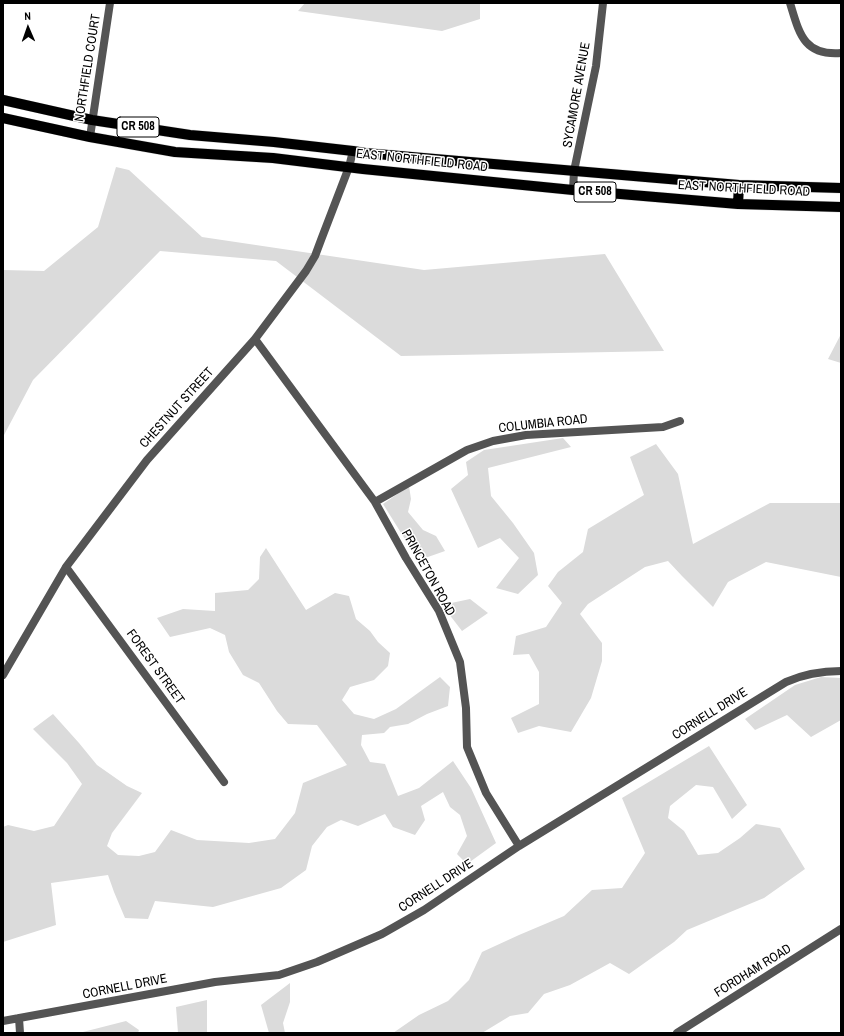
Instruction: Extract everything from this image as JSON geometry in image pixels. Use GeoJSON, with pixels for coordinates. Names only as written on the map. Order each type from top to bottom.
{"type":"FeatureCollection","features":[{"type":"Feature","properties":{"kind":"main road","name":"EAST NORTHFIELD ROAD"},"geometry":{"type":"LineString","coordinates":[[3,100],[92,120],[190,135],[353,150],[373,154],[739,185],[841,188]]}},
{"type":"Feature","properties":{"kind":"main road","name":"EAST NORTHFIELD ROAD"},"geometry":{"type":"LineString","coordinates":[[3,118],[90,137],[175,152],[273,158],[363,169],[573,190],[738,204],[841,207]]}},
{"type":"Feature","properties":{"kind":"main road"},"geometry":{"type":"LineString","coordinates":[[738,204],[739,185]]}},
{"type":"Feature","properties":{"kind":"street","name":"NORTHFIELD COURT"},"geometry":{"type":"LineString","coordinates":[[90,137],[110,3]]}},
{"type":"Feature","properties":{"kind":"street","name":"SYCAMORE AVENUE"},"geometry":{"type":"LineString","coordinates":[[573,190],[574,171],[596,66],[603,3]]}},
{"type":"Feature","properties":{"kind":"street"},"geometry":{"type":"LineString","coordinates":[[790,3],[796,26],[804,40],[810,46],[821,51],[833,53],[841,52]]}},
{"type":"Feature","properties":{"kind":"street","name":"CHESTNUT STREET"},"geometry":{"type":"LineString","coordinates":[[3,676],[66,567],[148,460],[255,339],[315,256],[349,167],[353,150]]}},
{"type":"Feature","properties":{"kind":"street","name":"PRINCETON ROAD"},"geometry":{"type":"LineString","coordinates":[[255,339],[375,502],[438,611],[460,662],[466,708],[467,747],[486,793],[519,846]]}},
{"type":"Feature","properties":{"kind":"street","name":"COLUMBIA ROAD"},"geometry":{"type":"LineString","coordinates":[[375,502],[467,450],[493,441],[526,435],[663,427],[680,421]]}},
{"type":"Feature","properties":{"kind":"street","name":"FOREST STREET"},"geometry":{"type":"LineString","coordinates":[[66,567],[224,782]]}},
{"type":"Feature","properties":{"kind":"street","name":"CORNELL DRIVE"},"geometry":{"type":"LineString","coordinates":[[3,1021],[208,983],[279,975],[317,962],[382,934],[424,910],[519,846],[786,682],[807,674],[841,672]]}},
{"type":"Feature","properties":{"kind":"street","name":"FORDHAM ROAD"},"geometry":{"type":"LineString","coordinates":[[678,1033],[841,929]]}},
{"type":"Feature","properties":{"kind":"street"},"geometry":{"type":"LineString","coordinates":[[19,1018],[20,1033]]}},
{"type":"Feature","properties":{"kind":"shaded area"},"geometry":{"type":"Polygon","coordinates":[[[305,3],[480,3],[480,19],[442,31],[298,11],[305,3]]]}},
{"type":"Feature","properties":{"kind":"shaded area"},"geometry":{"type":"Polygon","coordinates":[[[116,167],[129,170],[202,237],[424,270],[605,254],[664,351],[401,356],[276,261],[160,251],[33,380],[3,437],[3,270],[44,271],[98,227],[116,167]]]}},
{"type":"Feature","properties":{"kind":"shaded area"},"geometry":{"type":"Polygon","coordinates":[[[841,334],[841,363],[828,359],[841,334]]]}},
{"type":"Feature","properties":{"kind":"shaded area"},"geometry":{"type":"Polygon","coordinates":[[[563,438],[571,447],[488,468],[491,496],[513,523],[534,553],[538,575],[518,594],[496,588],[519,558],[500,538],[478,548],[451,489],[468,475],[466,462],[484,450],[563,438]]]}},
{"type":"Feature","properties":{"kind":"shaded area"},"geometry":{"type":"Polygon","coordinates":[[[656,444],[678,474],[693,544],[770,503],[841,503],[841,577],[766,562],[728,582],[713,607],[668,561],[645,567],[588,604],[580,614],[602,643],[602,661],[591,698],[571,732],[539,726],[518,733],[511,718],[539,704],[539,672],[529,654],[513,655],[516,636],[546,627],[562,603],[548,586],[558,572],[583,552],[588,529],[644,495],[630,457],[656,444]]]}},
{"type":"Feature","properties":{"kind":"shaded area"},"geometry":{"type":"Polygon","coordinates":[[[409,486],[411,499],[408,512],[423,530],[436,536],[445,551],[425,558],[413,552],[383,504],[409,486]]]}},
{"type":"Feature","properties":{"kind":"shaded area"},"geometry":{"type":"Polygon","coordinates":[[[266,548],[306,610],[335,593],[349,596],[356,619],[370,631],[378,642],[390,653],[388,666],[374,680],[350,687],[342,700],[354,714],[374,719],[396,709],[440,677],[450,687],[448,706],[427,714],[408,724],[390,727],[384,733],[362,735],[361,745],[370,762],[385,764],[398,796],[419,788],[453,761],[471,788],[496,843],[467,864],[457,854],[467,836],[460,815],[450,807],[443,792],[421,806],[425,820],[415,835],[393,827],[385,814],[358,826],[341,820],[327,827],[312,846],[306,870],[281,888],[213,907],[155,901],[148,919],[125,918],[108,875],[51,883],[56,925],[3,942],[3,827],[8,825],[34,831],[54,826],[82,784],[67,763],[33,729],[53,714],[97,765],[127,786],[142,793],[112,833],[107,846],[118,855],[139,856],[155,852],[171,830],[197,840],[249,843],[275,839],[295,813],[303,783],[347,765],[317,725],[288,724],[277,711],[259,683],[243,675],[229,652],[225,635],[210,628],[170,637],[157,618],[183,609],[215,611],[215,593],[248,590],[259,579],[260,557],[266,548]]]}},
{"type":"Feature","properties":{"kind":"shaded area"},"geometry":{"type":"Polygon","coordinates":[[[470,599],[488,613],[462,631],[442,605],[470,599]]]}},
{"type":"Feature","properties":{"kind":"shaded area"},"geometry":{"type":"Polygon","coordinates":[[[821,677],[841,678],[841,720],[811,737],[787,715],[755,730],[745,719],[795,685],[821,677]]]}},
{"type":"Feature","properties":{"kind":"shaded area"},"geometry":{"type":"Polygon","coordinates":[[[709,746],[747,805],[732,819],[713,787],[696,785],[670,806],[668,818],[684,831],[698,855],[718,853],[740,838],[756,824],[780,828],[805,869],[764,898],[687,930],[674,942],[629,974],[610,963],[570,985],[544,994],[528,1013],[510,1016],[482,1033],[393,1033],[419,1015],[448,1001],[469,980],[482,952],[564,916],[592,890],[622,888],[645,853],[622,798],[709,746]]]}},
{"type":"Feature","properties":{"kind":"shaded area"},"geometry":{"type":"Polygon","coordinates":[[[290,983],[290,1002],[283,1023],[285,1033],[269,1033],[261,1005],[290,983]]]}},
{"type":"Feature","properties":{"kind":"shaded area"},"geometry":{"type":"Polygon","coordinates":[[[207,1000],[207,1033],[178,1033],[176,1007],[207,1000]]]}},
{"type":"Feature","properties":{"kind":"shaded area"},"geometry":{"type":"Polygon","coordinates":[[[126,1021],[139,1030],[138,1033],[79,1033],[126,1021]]]}}]}
